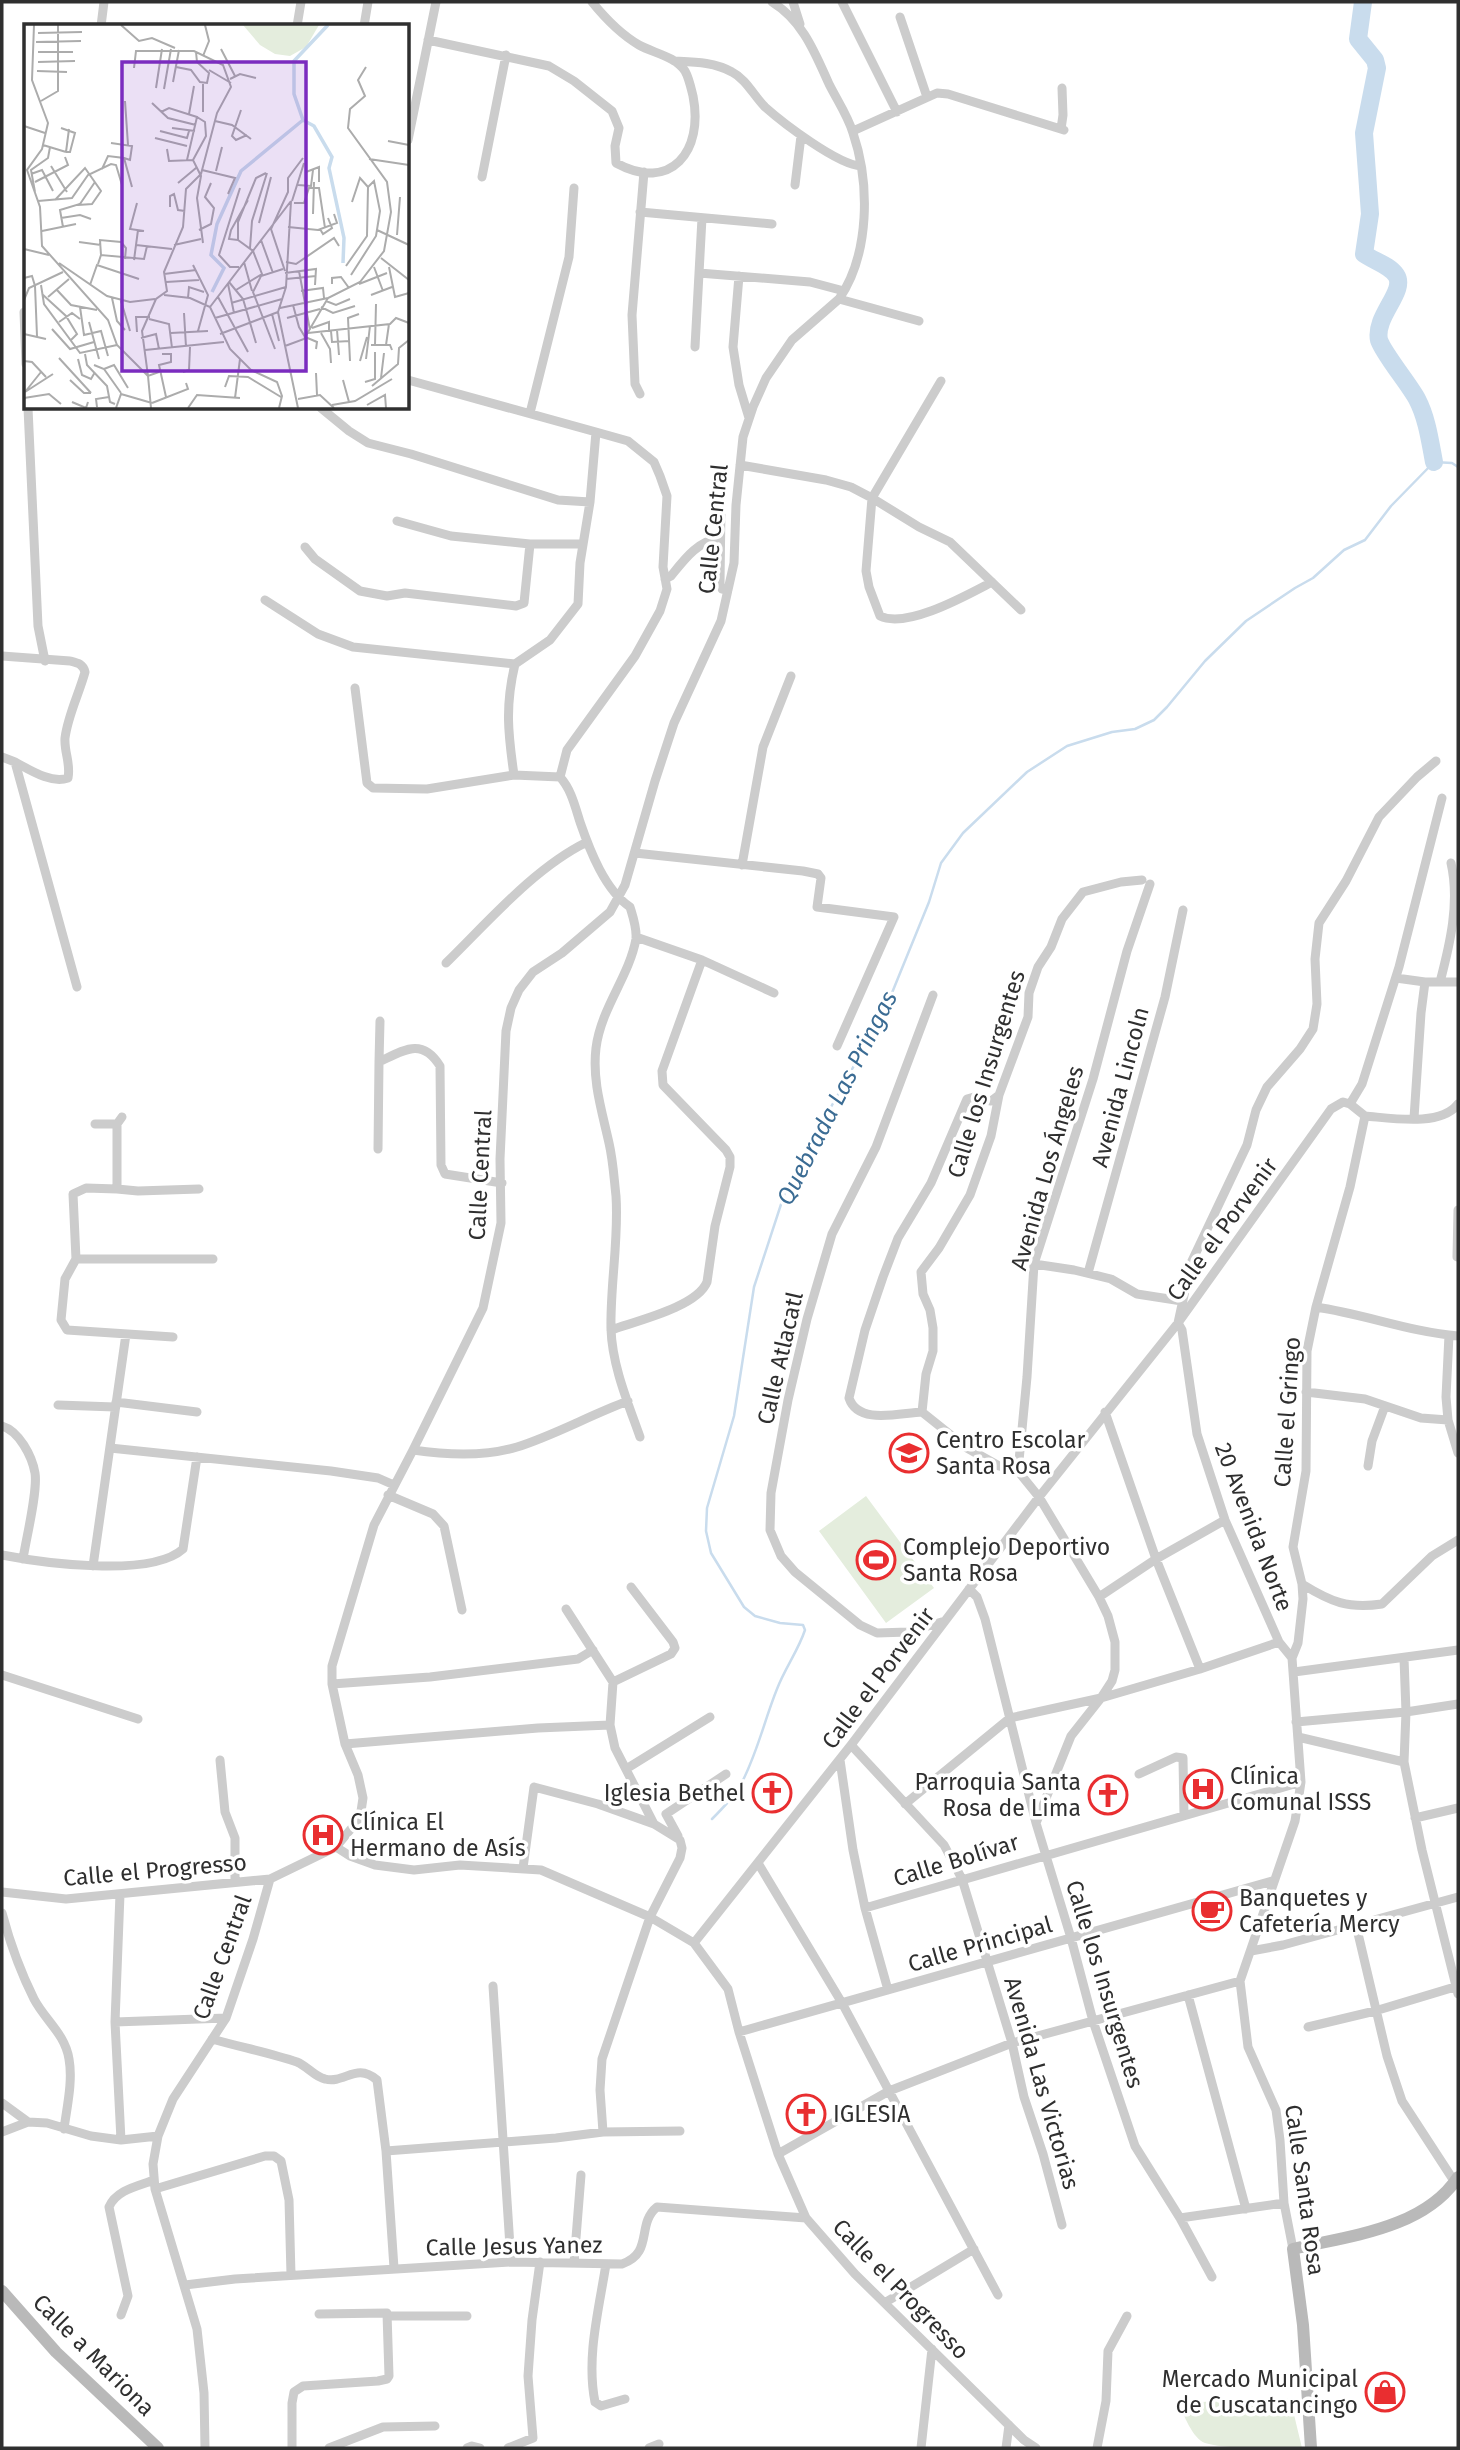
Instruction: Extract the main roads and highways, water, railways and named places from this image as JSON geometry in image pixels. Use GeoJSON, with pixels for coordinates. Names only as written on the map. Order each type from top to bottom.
{"type":"FeatureCollection","features":[{"type":"Feature","properties":{"kind":"waterway"},"geometry":{"type":"LineString","coordinates":[[1363,2],[1358,39],[1375,60],[1377,68],[1364,133],[1370,214],[1364,254],[1396,275],[1397,289],[1381,322],[1379,340],[1420,406],[1434,462]]}},
{"type":"Feature","properties":{"kind":"waterway","name":"Quebrada Las Pringas"},"geometry":{"type":"LineString","coordinates":[[712,1819],[734,1795],[746,1774],[777,1689],[805,1630],[803,1625],[780,1623],[755,1616],[744,1607],[711,1553],[706,1531],[707,1508],[734,1416],[754,1287],[787,1186],[885,1010],[929,902],[941,863],[963,833],[1027,772],[1067,746],[1112,732],[1135,729],[1154,720],[1205,661],[1246,621],[1313,578],[1344,550],[1365,540],[1391,506],[1434,462],[1452,463],[1458,467]]}},
{"type":"Feature","properties":{"kind":"place","name":"Centro Escolar Santa Rosa"},"geometry":{"type":"Point","coordinates":[909,1453]}},
{"type":"Feature","properties":{"kind":"place","name":"Complejo Deportivo Santa Rosa"},"geometry":{"type":"Point","coordinates":[876,1560]}},
{"type":"Feature","properties":{"kind":"place","name":"Clínica Comunal ISSS"},"geometry":{"type":"Point","coordinates":[1203,1789]}},
{"type":"Feature","properties":{"kind":"place","name":"Iglesia Bethel"},"geometry":{"type":"Point","coordinates":[772,1793]}},
{"type":"Feature","properties":{"kind":"place","name":"Parroquia Santa Rosa de Lima"},"geometry":{"type":"Point","coordinates":[1108,1795]}},
{"type":"Feature","properties":{"kind":"place","name":"Clínica El Hermano de Asís"},"geometry":{"type":"Point","coordinates":[323,1835]}},
{"type":"Feature","properties":{"kind":"place","name":"Banquetes y Cafetería Mercy"},"geometry":{"type":"Point","coordinates":[1212,1911]}},
{"type":"Feature","properties":{"kind":"place","name":"IGLESIA"},"geometry":{"type":"Point","coordinates":[806,2114]}},
{"type":"Feature","properties":{"kind":"place","name":"Mercado Municipal de Cuscatancingo"},"geometry":{"type":"Point","coordinates":[1385,2392]}}]}
